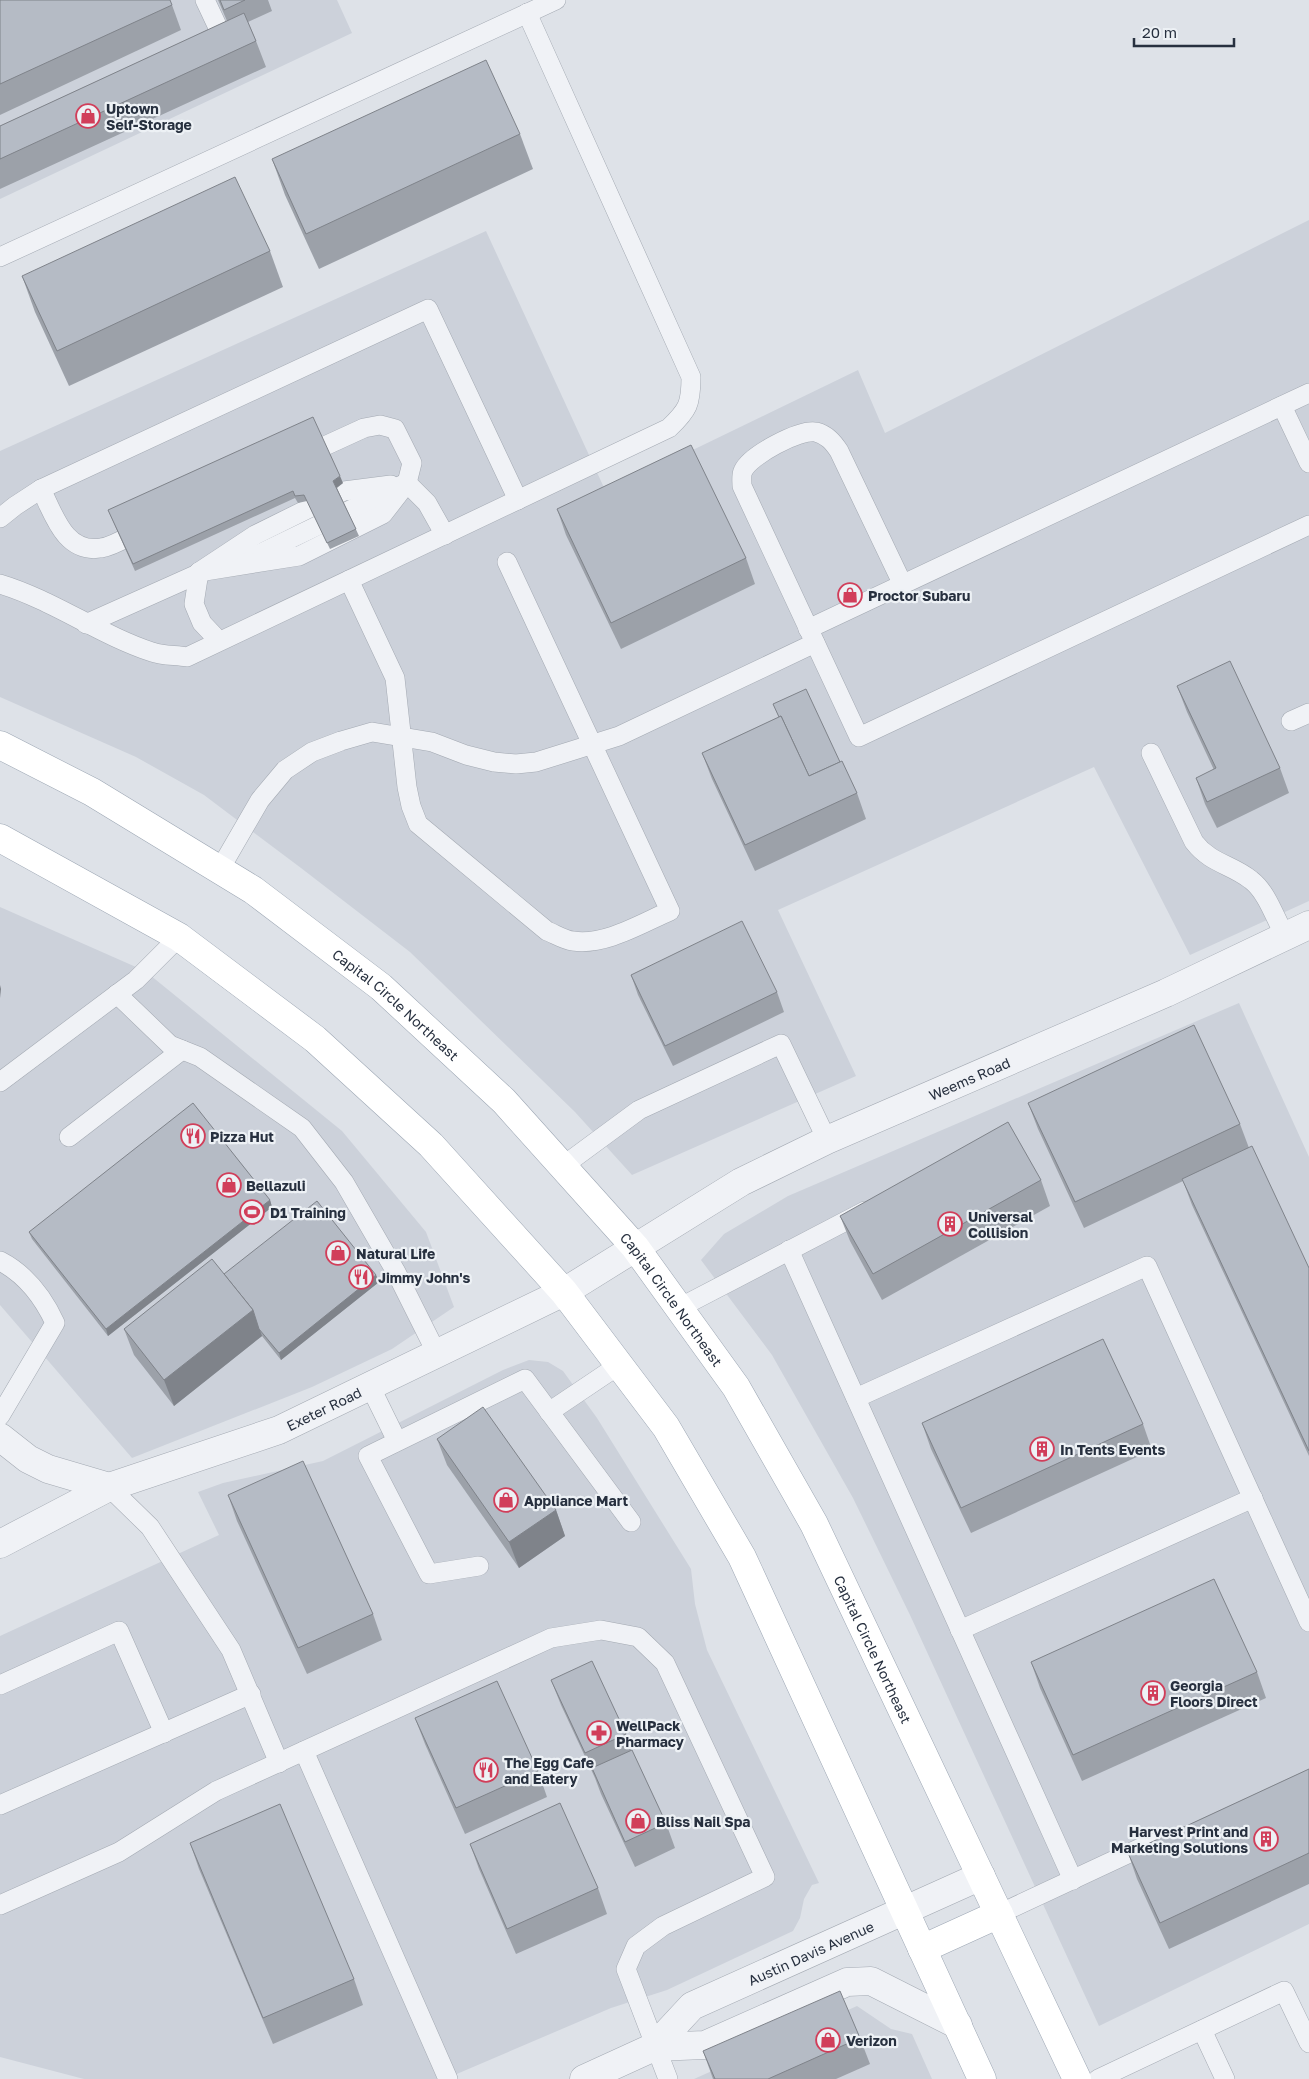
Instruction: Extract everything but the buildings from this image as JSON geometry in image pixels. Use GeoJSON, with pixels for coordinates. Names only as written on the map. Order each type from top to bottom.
{"type":"FeatureCollection","features":[{"type":"Feature","properties":{"kind":"main road","name":"Capital Circle Northeast"},"geometry":{"type":"LineString","coordinates":[[0,745],[92,792],[253,890],[381,987],[504,1101],[635,1247],[736,1387],[814,1524],[1077,2079]]}},
{"type":"Feature","properties":{"kind":"main road"},"geometry":{"type":"LineString","coordinates":[[0,838],[179,937],[315,1038],[431,1145],[564,1292],[666,1427],[742,1557],[982,2079]]}},
{"type":"Feature","properties":{"kind":"main road"},"geometry":{"type":"LineString","coordinates":[[922,1949],[999,1914]]}},
{"type":"Feature","properties":{"kind":"street","name":"Weems Road"},"geometry":{"type":"LineString","coordinates":[[635,1247],[741,1182],[827,1140],[1166,993],[1309,925]]}},
{"type":"Feature","properties":{"kind":"street","name":"Exeter Road"},"geometry":{"type":"LineString","coordinates":[[0,1544],[109,1487],[279,1430],[564,1292],[635,1247]]}},
{"type":"Feature","properties":{"kind":"street"},"geometry":{"type":"LineString","coordinates":[[0,1437],[28,1459],[48,1469],[109,1487]]}},
{"type":"Feature","properties":{"kind":"street","name":"Austin Davis Avenue"},"geometry":{"type":"LineString","coordinates":[[654,2047],[692,2006],[981,1876]]}},
{"type":"Feature","properties":{"kind":"street","name":"Austin Davis Avenue"},"geometry":{"type":"LineString","coordinates":[[584,2079],[654,2047],[705,2044],[847,1982],[871,1980],[958,2025]]}},
{"type":"Feature","properties":{"kind":"lane"},"geometry":{"type":"LineString","coordinates":[[195,46],[221,34],[205,0]]}},
{"type":"Feature","properties":{"kind":"lane"},"geometry":{"type":"LineString","coordinates":[[0,257],[556,0]]}},
{"type":"Feature","properties":{"kind":"lane"},"geometry":{"type":"LineString","coordinates":[[0,584],[15,589],[86,624],[154,653],[187,657],[669,428],[684,414],[691,398],[691,377],[527,14]]}},
{"type":"Feature","properties":{"kind":"lane"},"geometry":{"type":"LineString","coordinates":[[0,518],[41,489],[428,309],[518,500]]}},
{"type":"Feature","properties":{"kind":"lane"},"geometry":{"type":"LineString","coordinates":[[220,870],[260,800],[285,770],[312,752],[340,741],[372,732],[432,742],[466,755],[494,762],[516,764],[536,762],[619,736],[812,636],[903,584],[1309,393]]}},
{"type":"Feature","properties":{"kind":"lane"},"geometry":{"type":"LineString","coordinates":[[1282,406],[1309,463]]}},
{"type":"Feature","properties":{"kind":"lane"},"geometry":{"type":"LineString","coordinates":[[199,572],[299,556],[383,514],[407,483],[412,463],[395,430],[380,425],[364,428],[292,461]]}},
{"type":"Feature","properties":{"kind":"lane"},"geometry":{"type":"LineString","coordinates":[[903,584],[839,451],[830,439],[817,432],[806,432],[757,454],[743,471],[742,486],[859,737],[1309,525]]}},
{"type":"Feature","properties":{"kind":"lane"},"geometry":{"type":"LineString","coordinates":[[407,483],[427,503],[445,535]]}},
{"type":"Feature","properties":{"kind":"lane"},"geometry":{"type":"LineString","coordinates":[[86,624],[199,572],[255,535],[344,491],[407,483]]}},
{"type":"Feature","properties":{"kind":"lane"},"geometry":{"type":"LineString","coordinates":[[41,489],[65,536],[82,548],[102,548],[156,523]]}},
{"type":"Feature","properties":{"kind":"lane"},"geometry":{"type":"LineString","coordinates":[[349,580],[395,678],[411,806],[418,824],[547,931],[573,941],[612,936],[670,911],[507,562]]}},
{"type":"Feature","properties":{"kind":"lane"},"geometry":{"type":"LineString","coordinates":[[199,572],[194,604],[202,623],[219,641]]}},
{"type":"Feature","properties":{"kind":"lane"},"geometry":{"type":"LineString","coordinates":[[1291,721],[1309,713]]}},
{"type":"Feature","properties":{"kind":"lane"},"geometry":{"type":"LineString","coordinates":[[1151,753],[1194,842],[1203,853],[1255,884],[1265,898],[1284,936]]}},
{"type":"Feature","properties":{"kind":"lane"},"geometry":{"type":"LineString","coordinates":[[0,1082],[136,980],[179,937]]}},
{"type":"Feature","properties":{"kind":"lane"},"geometry":{"type":"LineString","coordinates":[[117,994],[170,1045],[200,1057],[302,1128],[344,1182],[396,1272],[437,1354]]}},
{"type":"Feature","properties":{"kind":"lane"},"geometry":{"type":"LineString","coordinates":[[563,1166],[639,1110],[781,1044],[827,1140]]}},
{"type":"Feature","properties":{"kind":"lane"},"geometry":{"type":"LineString","coordinates":[[69,1137],[182,1050]]}},
{"type":"Feature","properties":{"kind":"lane"},"geometry":{"type":"LineString","coordinates":[[679,1308],[883,1201]]}},
{"type":"Feature","properties":{"kind":"lane"},"geometry":{"type":"LineString","coordinates":[[789,1250],[1072,1880]]}},
{"type":"Feature","properties":{"kind":"lane"},"geometry":{"type":"LineString","coordinates":[[0,1261],[17,1270],[44,1300],[55,1324],[0,1416]]}},
{"type":"Feature","properties":{"kind":"lane"},"geometry":{"type":"LineString","coordinates":[[856,1398],[1147,1266],[1309,1622]]}},
{"type":"Feature","properties":{"kind":"lane"},"geometry":{"type":"LineString","coordinates":[[549,1412],[619,1366]]}},
{"type":"Feature","properties":{"kind":"lane"},"geometry":{"type":"LineString","coordinates":[[479,1566],[429,1574],[368,1456],[525,1379],[631,1522]]}},
{"type":"Feature","properties":{"kind":"lane"},"geometry":{"type":"LineString","coordinates":[[370,1386],[397,1441]]}},
{"type":"Feature","properties":{"kind":"lane"},"geometry":{"type":"LineString","coordinates":[[109,1487],[150,1527],[231,1650],[279,1763]]}},
{"type":"Feature","properties":{"kind":"lane"},"geometry":{"type":"LineString","coordinates":[[960,1630],[1253,1498]]}},
{"type":"Feature","properties":{"kind":"lane"},"geometry":{"type":"LineString","coordinates":[[0,1905],[119,1852],[216,1791],[551,1638],[601,1630],[638,1637],[665,1663],[765,1877],[664,1926],[636,1946],[626,1969],[654,2047],[668,2079]]}},
{"type":"Feature","properties":{"kind":"lane"},"geometry":{"type":"LineString","coordinates":[[0,1685],[119,1631],[164,1733]]}},
{"type":"Feature","properties":{"kind":"lane"},"geometry":{"type":"LineString","coordinates":[[0,1805],[251,1694]]}},
{"type":"Feature","properties":{"kind":"lane"},"geometry":{"type":"LineString","coordinates":[[304,1751],[448,2079]]}},
{"type":"Feature","properties":{"kind":"lane"},"geometry":{"type":"LineString","coordinates":[[999,1914],[1169,1835]]}},
{"type":"Feature","properties":{"kind":"lane"},"geometry":{"type":"LineString","coordinates":[[1098,2079],[1284,1991],[1309,2044]]}},
{"type":"Feature","properties":{"kind":"lane"},"geometry":{"type":"LineString","coordinates":[[1202,2030],[1225,2079]]}},
{"type":"Feature","properties":{"kind":"shaded area","name":"Uptown Self-Storage"},"geometry":{"type":"Polygon","coordinates":[[[0,0],[337,0],[352,33],[0,199],[0,0]]]}},
{"type":"Feature","properties":{"kind":"shaded area","name":"Proctor Subaru"},"geometry":{"type":"Polygon","coordinates":[[[1309,220],[1309,901],[1190,955],[1094,767],[778,910],[856,1076],[632,1175],[575,1112],[410,952],[301,868],[204,795],[136,757],[0,697],[0,451],[486,231],[606,492],[858,370],[885,433],[1309,220]]]}},
{"type":"Feature","properties":{"kind":"shaded area"},"geometry":{"type":"Polygon","coordinates":[[[0,907],[145,971],[342,1131],[426,1232],[454,1307],[392,1349],[312,1387],[132,1458],[0,1305],[0,907]]]}},
{"type":"Feature","properties":{"kind":"shaded area"},"geometry":{"type":"Polygon","coordinates":[[[1239,1003],[1309,1157],[1309,1924],[1099,2026],[910,1615],[853,1498],[772,1355],[701,1260],[724,1234],[788,1196],[1239,1003]]]}},
{"type":"Feature","properties":{"kind":"shaded area"},"geometry":{"type":"Polygon","coordinates":[[[529,1360],[548,1362],[563,1371],[597,1418],[691,1569],[695,1604],[707,1650],[819,1883],[812,1885],[804,1899],[800,1918],[793,1931],[667,1990],[611,2008],[445,2079],[84,2079],[0,2057],[0,1636],[219,1535],[198,1492],[223,1483],[323,1461],[503,1370],[529,1360]]]}},
{"type":"Feature","properties":{"kind":"shaded area"},"geometry":{"type":"Polygon","coordinates":[[[857,2006],[891,2029],[912,2034],[932,2079],[694,2079],[857,2006]]]}},
{"type":"Feature","properties":{"kind":"place","name":"Uptown Self-Storage"},"geometry":{"type":"Point","coordinates":[88,116]}},
{"type":"Feature","properties":{"kind":"place","name":"Proctor Subaru"},"geometry":{"type":"Point","coordinates":[850,595]}},
{"type":"Feature","properties":{"kind":"place","name":"Pizza Hut"},"geometry":{"type":"Point","coordinates":[193,1136]}},
{"type":"Feature","properties":{"kind":"place","name":"Bellazuli"},"geometry":{"type":"Point","coordinates":[229,1185]}},
{"type":"Feature","properties":{"kind":"place","name":"D1 Training"},"geometry":{"type":"Point","coordinates":[252,1212]}},
{"type":"Feature","properties":{"kind":"place","name":"Universal Collision"},"geometry":{"type":"Point","coordinates":[950,1224]}},
{"type":"Feature","properties":{"kind":"place","name":"Natural Life"},"geometry":{"type":"Point","coordinates":[338,1253]}},
{"type":"Feature","properties":{"kind":"place","name":"Jimmy John's"},"geometry":{"type":"Point","coordinates":[361,1277]}},
{"type":"Feature","properties":{"kind":"place","name":"In Tents Events"},"geometry":{"type":"Point","coordinates":[1042,1449]}},
{"type":"Feature","properties":{"kind":"place","name":"Appliance Mart"},"geometry":{"type":"Point","coordinates":[506,1500]}},
{"type":"Feature","properties":{"kind":"place","name":"Georgia Floors Direct"},"geometry":{"type":"Point","coordinates":[1153,1693]}},
{"type":"Feature","properties":{"kind":"place","name":"WellPack Pharmacy"},"geometry":{"type":"Point","coordinates":[599,1733]}},
{"type":"Feature","properties":{"kind":"place","name":"The Egg Cafe and Eatery"},"geometry":{"type":"Point","coordinates":[486,1770]}},
{"type":"Feature","properties":{"kind":"place","name":"Bliss Nail Spa"},"geometry":{"type":"Point","coordinates":[638,1821]}},
{"type":"Feature","properties":{"kind":"place","name":"Harvest Print and Marketing Solutions"},"geometry":{"type":"Point","coordinates":[1266,1839]}},
{"type":"Feature","properties":{"kind":"place","name":"Verizon"},"geometry":{"type":"Point","coordinates":[828,2040]}}]}
